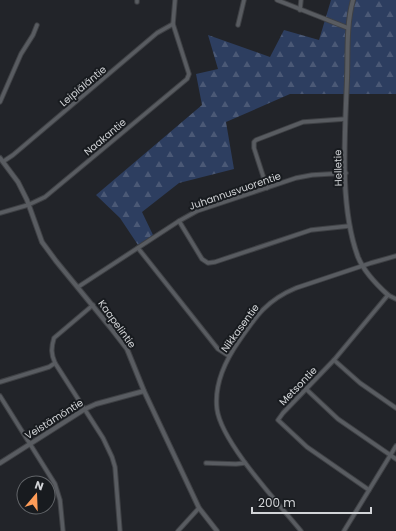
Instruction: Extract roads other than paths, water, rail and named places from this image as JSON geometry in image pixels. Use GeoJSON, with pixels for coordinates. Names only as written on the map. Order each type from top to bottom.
{"type":"FeatureCollection","features":[{"type":"Feature","properties":{"kind":"street"},"geometry":{"type":"LineString","coordinates":[[173,24],[175,0]]}},
{"type":"Feature","properties":{"kind":"street"},"geometry":{"type":"LineString","coordinates":[[238,25],[244,0]]}},
{"type":"Feature","properties":{"kind":"street"},"geometry":{"type":"LineString","coordinates":[[277,0],[348,28]]}},
{"type":"Feature","properties":{"kind":"street"},"geometry":{"type":"LineString","coordinates":[[300,10],[301,0]]}},
{"type":"Feature","properties":{"kind":"street","name":"Helletie"},"geometry":{"type":"LineString","coordinates":[[353,0],[348,28],[345,119],[349,226],[363,266],[388,296]]}},
{"type":"Feature","properties":{"kind":"street","name":"Naakantie"},"geometry":{"type":"LineString","coordinates":[[0,213],[28,205],[45,197],[189,77],[173,24]]}},
{"type":"Feature","properties":{"kind":"street","name":"Leipiäläntie"},"geometry":{"type":"LineString","coordinates":[[2,160],[14,155],[157,33],[173,24]]}},
{"type":"Feature","properties":{"kind":"street"},"geometry":{"type":"LineString","coordinates":[[0,102],[21,54],[33,35],[37,25]]}},
{"type":"Feature","properties":{"kind":"street"},"geometry":{"type":"LineString","coordinates":[[267,188],[254,148],[254,142],[256,140],[303,122],[345,119]]}},
{"type":"Feature","properties":{"kind":"street","name":"Kaapelintie"},"geometry":{"type":"LineString","coordinates":[[2,160],[18,182],[42,242],[56,262],[93,305],[127,349],[144,391],[199,508],[217,531]]}},
{"type":"Feature","properties":{"kind":"street","name":"Juhannusvuorentie"},"geometry":{"type":"LineString","coordinates":[[78,287],[179,221],[197,211],[296,178],[312,175],[346,173]]}},
{"type":"Feature","properties":{"kind":"street"},"geometry":{"type":"LineString","coordinates":[[179,221],[202,260],[208,263],[311,230],[349,226]]}},
{"type":"Feature","properties":{"kind":"street"},"geometry":{"type":"LineString","coordinates":[[138,248],[218,349],[229,356]]}},
{"type":"Feature","properties":{"kind":"street","name":"Nikkasentie"},"geometry":{"type":"LineString","coordinates":[[301,531],[245,463],[224,430],[217,409],[219,379],[229,356],[256,316],[267,304],[296,288],[396,256]]}},
{"type":"Feature","properties":{"kind":"street"},"geometry":{"type":"LineString","coordinates":[[388,296],[396,299]]}},
{"type":"Feature","properties":{"kind":"street","name":"Metsontie"},"geometry":{"type":"LineString","coordinates":[[369,490],[307,447],[278,420],[334,360],[388,296]]}},
{"type":"Feature","properties":{"kind":"street"},"geometry":{"type":"LineString","coordinates":[[93,305],[54,338],[52,355],[55,363],[104,438],[112,457],[115,467],[120,531]]}},
{"type":"Feature","properties":{"kind":"street"},"geometry":{"type":"LineString","coordinates":[[334,360],[360,383],[396,408]]}},
{"type":"Feature","properties":{"kind":"street"},"geometry":{"type":"LineString","coordinates":[[0,382],[49,368],[55,363]]}},
{"type":"Feature","properties":{"kind":"street"},"geometry":{"type":"LineString","coordinates":[[306,389],[338,419],[396,458]]}},
{"type":"Feature","properties":{"kind":"street","name":"Veistämöntie"},"geometry":{"type":"LineString","coordinates":[[0,464],[85,409],[96,404],[144,391]]}},
{"type":"Feature","properties":{"kind":"street"},"geometry":{"type":"LineString","coordinates":[[0,396],[58,489],[63,531]]}},
{"type":"Feature","properties":{"kind":"street"},"geometry":{"type":"LineString","coordinates":[[344,531],[396,446]]}},
{"type":"Feature","properties":{"kind":"street"},"geometry":{"type":"LineString","coordinates":[[206,463],[245,463]]}},
{"type":"Feature","properties":{"kind":"street"},"geometry":{"type":"LineString","coordinates":[[178,531],[199,508]]}}]}
